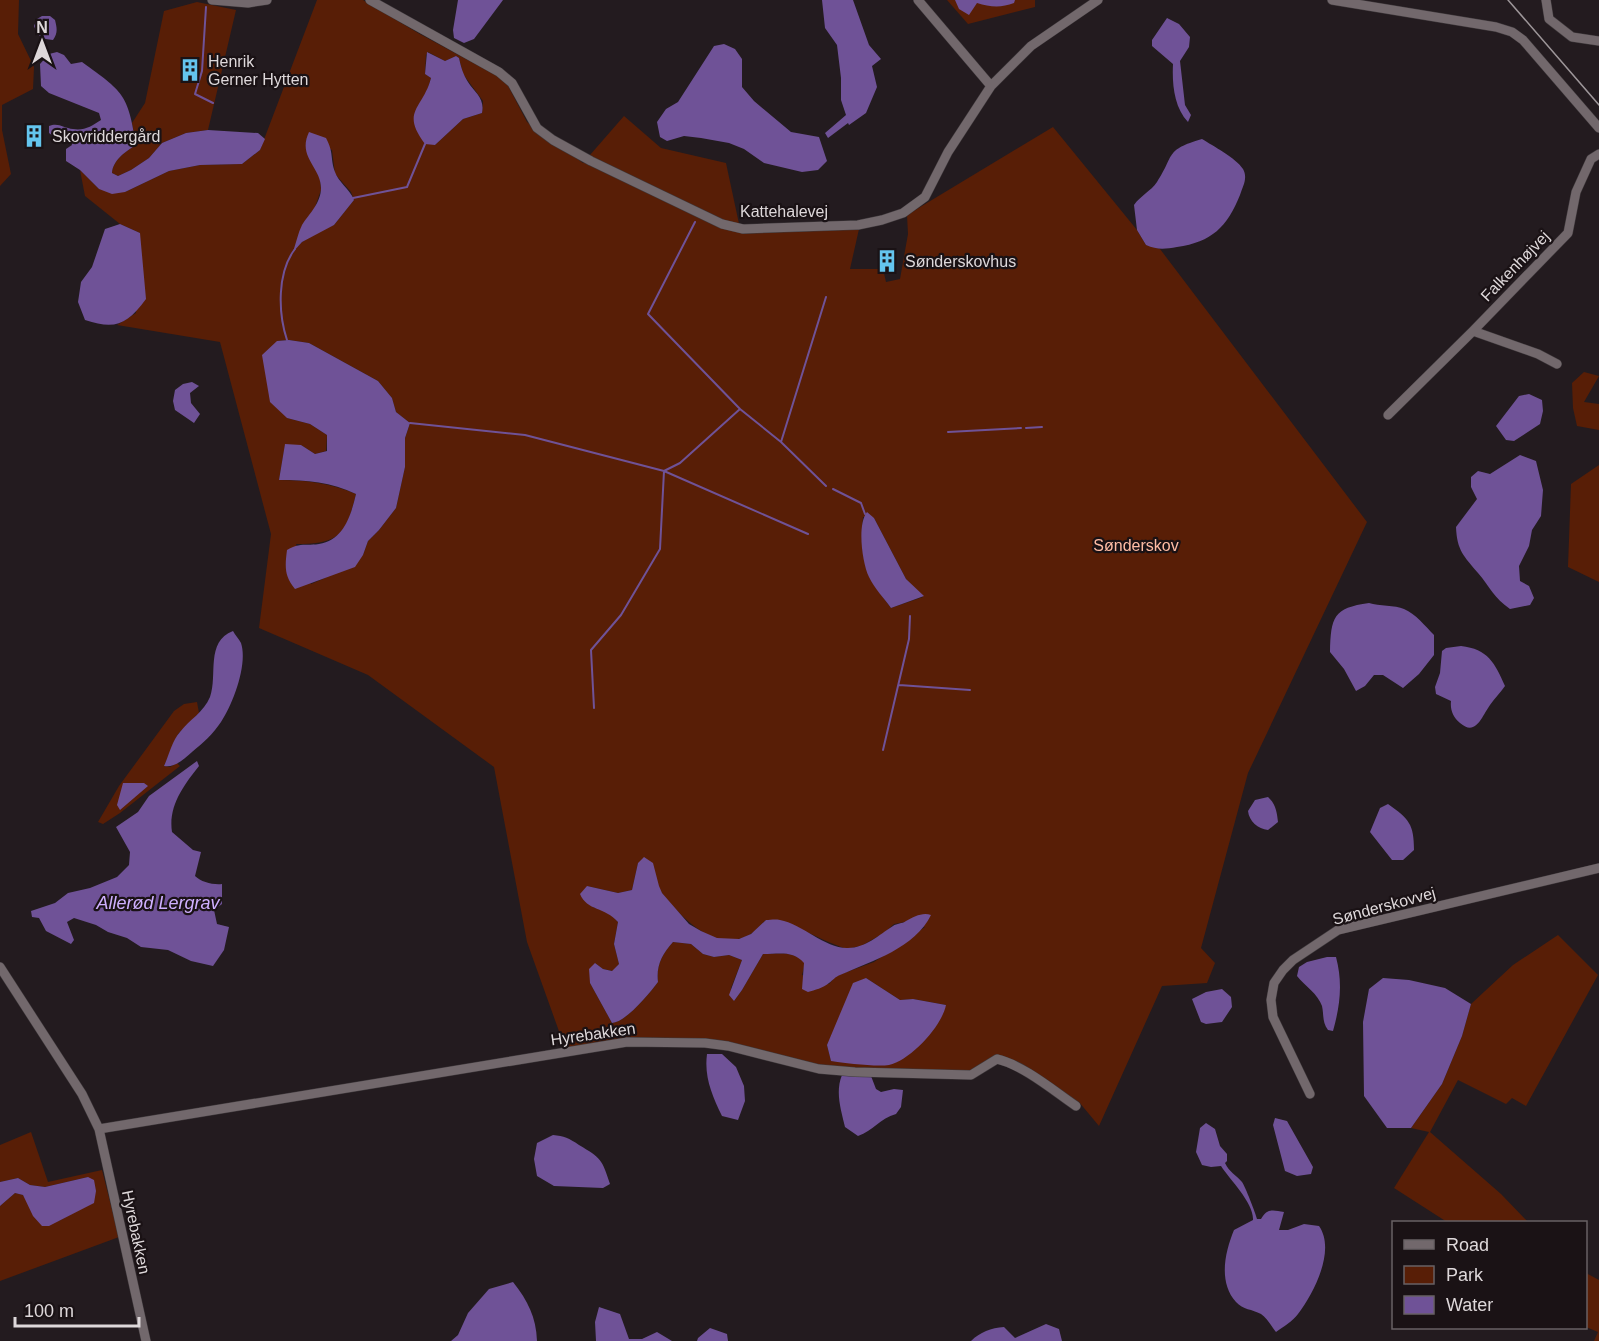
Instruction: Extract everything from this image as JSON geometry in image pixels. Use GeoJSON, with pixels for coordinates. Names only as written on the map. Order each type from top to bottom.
{"type":"FeatureCollection","features":[{"type":"Feature","properties":{"kind":"street"},"geometry":{"type":"LineString","coordinates":[[212,0],[248,3],[267,0]]}},
{"type":"Feature","properties":{"kind":"street","name":"Kattehalevej"},"geometry":{"type":"LineString","coordinates":[[370,0],[500,72],[512,83],[537,128],[553,140],[591,161],[722,224],[743,229],[858,225],[903,213],[926,197],[948,152],[991,86],[1031,46],[1098,0]]}},
{"type":"Feature","properties":{"kind":"street"},"geometry":{"type":"LineString","coordinates":[[918,0],[991,86]]}},
{"type":"Feature","properties":{"kind":"street"},"geometry":{"type":"LineString","coordinates":[[1332,0],[1496,27],[1512,32],[1523,40],[1599,128]]}},
{"type":"Feature","properties":{"kind":"street"},"geometry":{"type":"LineString","coordinates":[[1546,0],[1549,19],[1572,37],[1599,41]]}},
{"type":"Feature","properties":{"kind":"street","name":"Falkenhøjvej"},"geometry":{"type":"LineString","coordinates":[[1388,415],[1568,233],[1576,192],[1592,159],[1599,154]]}},
{"type":"Feature","properties":{"kind":"street"},"geometry":{"type":"LineString","coordinates":[[1473,331],[1538,354],[1557,364]]}},
{"type":"Feature","properties":{"kind":"street","name":"Sønderskovvej"},"geometry":{"type":"LineString","coordinates":[[1310,1094],[1273,1017],[1271,1000],[1274,983],[1282,970],[1293,960],[1338,930],[1599,868]]}},
{"type":"Feature","properties":{"kind":"street","name":"Hyrebakken"},"geometry":{"type":"LineString","coordinates":[[0,967],[82,1094],[99,1129],[146,1341]]}},
{"type":"Feature","properties":{"kind":"street","name":"Hyrebakken"},"geometry":{"type":"LineString","coordinates":[[99,1129],[627,1042],[705,1043],[728,1046],[819,1069],[855,1072],[971,1074],[997,1059],[1006,1061],[1076,1106]]}},
{"type":"Feature","properties":{"kind":"green space"},"geometry":{"type":"Polygon","coordinates":[[[0,0],[19,0],[18,34],[34,67],[33,89],[2,105],[2,130],[11,174],[0,186],[0,0]]]}},
{"type":"Feature","properties":{"kind":"green space","name":"Sønderskov"},"geometry":{"type":"Polygon","coordinates":[[[317,0],[363,0],[505,80],[527,122],[583,163],[624,116],[661,148],[726,163],[741,233],[859,229],[850,269],[883,269],[886,282],[900,279],[908,234],[907,215],[1053,127],[1137,230],[1146,245],[1160,249],[1367,522],[1248,773],[1201,948],[1215,963],[1207,983],[1162,986],[1099,1126],[1079,1102],[997,1058],[967,1072],[809,1065],[740,1047],[627,1039],[565,1048],[527,942],[494,767],[368,675],[259,628],[271,534],[220,342],[117,325],[136,313],[140,233],[120,224],[85,196],[80,170],[99,189],[125,192],[169,171],[200,165],[242,164],[260,150],[317,0]],[[428,52],[425,74],[431,78],[427,92],[435,145],[463,119],[482,113],[483,101],[463,74],[459,58],[456,56],[445,61],[428,52]],[[306,139],[320,178],[321,190],[314,210],[302,226],[294,250],[317,232],[334,225],[354,200],[351,192],[335,174],[332,150],[306,139]],[[289,340],[277,341],[287,418],[310,424],[327,435],[326,451],[315,454],[301,445],[285,445],[279,480],[318,483],[356,494],[344,528],[338,534],[322,542],[296,544],[311,584],[363,555],[368,541],[396,508],[405,467],[405,438],[410,423],[396,412],[392,398],[378,381],[309,343],[289,340]],[[863,517],[862,532],[866,566],[891,608],[923,597],[906,579],[874,518],[863,517]],[[638,863],[632,890],[618,893],[587,886],[593,907],[610,913],[618,922],[614,944],[619,964],[613,971],[603,969],[595,963],[590,983],[612,1023],[630,1013],[658,982],[661,960],[673,942],[691,944],[703,954],[714,957],[729,955],[742,960],[731,988],[734,1001],[763,954],[796,956],[805,963],[802,975],[829,984],[836,976],[874,962],[925,927],[905,922],[894,924],[884,933],[861,946],[846,949],[809,933],[766,920],[749,935],[732,940],[716,938],[700,930],[685,918],[638,863]],[[866,978],[827,1045],[831,1061],[888,1065],[901,1059],[946,1005],[913,999],[900,1000],[866,978]]]}},
{"type":"Feature","properties":{"kind":"green space"},"geometry":{"type":"Polygon","coordinates":[[[947,0],[1035,0],[1035,7],[968,24],[947,0]]]}},
{"type":"Feature","properties":{"kind":"green space"},"geometry":{"type":"Polygon","coordinates":[[[197,2],[236,10],[208,130],[186,133],[162,143],[149,158],[118,176],[112,173],[117,160],[136,145],[132,123],[145,103],[164,11],[197,2]]]}},
{"type":"Feature","properties":{"kind":"green space"},"geometry":{"type":"Polygon","coordinates":[[[1584,372],[1599,376],[1584,402],[1599,404],[1599,430],[1577,426],[1573,408],[1572,383],[1584,372]]]}},
{"type":"Feature","properties":{"kind":"green space"},"geometry":{"type":"Polygon","coordinates":[[[1599,465],[1599,582],[1568,567],[1571,484],[1599,465]]]}},
{"type":"Feature","properties":{"kind":"green space"},"geometry":{"type":"Polygon","coordinates":[[[197,702],[199,713],[178,734],[164,766],[170,767],[177,763],[180,766],[120,813],[103,824],[98,822],[119,786],[174,711],[184,704],[197,702]]]}},
{"type":"Feature","properties":{"kind":"green space"},"geometry":{"type":"Polygon","coordinates":[[[1558,935],[1598,975],[1526,1106],[1512,1098],[1506,1104],[1458,1080],[1430,1132],[1501,1194],[1527,1221],[1445,1221],[1394,1188],[1429,1132],[1411,1128],[1442,1084],[1462,1036],[1471,1004],[1513,965],[1558,935]]]}},
{"type":"Feature","properties":{"kind":"green space"},"geometry":{"type":"Polygon","coordinates":[[[31,1132],[48,1182],[102,1170],[119,1237],[0,1281],[0,1206],[15,1193],[23,1195],[30,1206],[59,1221],[83,1207],[88,1177],[45,1187],[30,1185],[18,1178],[0,1182],[0,1145],[31,1132]]]}},
{"type":"Feature","properties":{"kind":"green space"},"geometry":{"type":"Polygon","coordinates":[[[1587,1274],[1599,1280],[1599,1341],[1594,1341],[1598,1332],[1587,1327],[1587,1274]]]}},
{"type":"Feature","properties":{"kind":"water"},"geometry":{"type":"Polygon","coordinates":[[[458,0],[503,0],[474,39],[464,43],[454,38],[453,30],[458,0]]]}},
{"type":"Feature","properties":{"kind":"water"},"geometry":{"type":"Polygon","coordinates":[[[822,0],[853,0],[869,45],[881,59],[872,66],[877,87],[866,113],[828,138],[825,133],[846,115],[841,100],[837,45],[825,28],[822,0]]]}},
{"type":"Feature","properties":{"kind":"water"},"geometry":{"type":"Polygon","coordinates":[[[955,0],[1015,0],[1009,5],[1000,6],[977,3],[969,15],[959,9],[955,0]]]}},
{"type":"Feature","properties":{"kind":"water"},"geometry":{"type":"Polygon","coordinates":[[[50,16],[55,20],[57,30],[53,40],[41,37],[34,26],[37,19],[50,16]]]}},
{"type":"Feature","properties":{"kind":"water"},"geometry":{"type":"Polygon","coordinates":[[[1167,18],[1179,24],[1190,37],[1189,47],[1180,61],[1185,105],[1191,115],[1188,122],[1183,116],[1175,95],[1173,64],[1152,46],[1152,40],[1167,18]]]}},
{"type":"Feature","properties":{"kind":"water"},"geometry":{"type":"Polygon","coordinates":[[[724,44],[735,49],[742,59],[742,87],[754,101],[791,132],[819,137],[827,161],[818,170],[802,172],[764,163],[744,149],[729,143],[684,136],[667,141],[660,137],[657,122],[666,109],[678,102],[714,46],[724,44]]]}},
{"type":"Feature","properties":{"kind":"water"},"geometry":{"type":"Polygon","coordinates":[[[57,52],[64,55],[71,64],[82,62],[107,80],[126,104],[136,145],[117,160],[112,173],[118,176],[149,158],[162,143],[186,133],[208,130],[258,133],[265,139],[260,150],[242,164],[200,165],[169,171],[125,192],[112,194],[99,189],[80,170],[66,161],[66,149],[72,145],[71,142],[58,140],[49,133],[49,126],[52,125],[81,129],[101,120],[99,113],[49,93],[41,86],[40,64],[49,54],[57,52]]]}},
{"type":"Feature","properties":{"kind":"water"},"geometry":{"type":"Polygon","coordinates":[[[427,52],[445,61],[456,56],[459,58],[465,76],[479,96],[483,108],[482,113],[463,119],[435,145],[425,144],[414,124],[416,110],[431,78],[425,74],[427,52]]]}},
{"type":"Feature","properties":{"kind":"water"},"geometry":{"type":"Polygon","coordinates":[[[309,132],[326,138],[337,176],[354,200],[334,225],[302,242],[293,252],[302,225],[317,203],[321,188],[306,148],[309,132]]]}},
{"type":"Feature","properties":{"kind":"water"},"geometry":{"type":"Polygon","coordinates":[[[1202,139],[1230,157],[1243,169],[1244,182],[1230,216],[1209,237],[1189,245],[1165,249],[1146,245],[1137,230],[1134,205],[1157,182],[1176,150],[1202,139]]]}},
{"type":"Feature","properties":{"kind":"water"},"geometry":{"type":"Polygon","coordinates":[[[120,224],[140,233],[146,299],[133,315],[120,323],[105,325],[85,320],[78,302],[81,282],[92,267],[105,229],[120,224]]]}},
{"type":"Feature","properties":{"kind":"water"},"geometry":{"type":"Polygon","coordinates":[[[277,341],[309,343],[378,381],[392,398],[396,412],[410,423],[405,438],[405,467],[396,508],[368,541],[355,567],[295,589],[286,571],[287,550],[299,545],[328,542],[335,537],[349,518],[356,494],[319,482],[279,480],[285,444],[301,445],[315,454],[327,451],[327,435],[310,424],[287,418],[270,402],[262,355],[277,341]]]}},
{"type":"Feature","properties":{"kind":"water"},"geometry":{"type":"Polygon","coordinates":[[[192,382],[199,386],[190,393],[191,403],[200,414],[194,423],[175,410],[173,401],[175,390],[183,384],[192,382]]]}},
{"type":"Feature","properties":{"kind":"water"},"geometry":{"type":"Polygon","coordinates":[[[1529,394],[1542,400],[1543,411],[1540,424],[1514,441],[1506,440],[1496,426],[1519,396],[1529,394]]]}},
{"type":"Feature","properties":{"kind":"water"},"geometry":{"type":"Polygon","coordinates":[[[1520,455],[1536,461],[1543,490],[1541,516],[1532,530],[1529,546],[1519,566],[1520,581],[1529,586],[1534,598],[1530,605],[1510,609],[1496,596],[1465,557],[1458,542],[1456,527],[1477,499],[1471,487],[1471,477],[1478,471],[1490,474],[1520,455]]]}},
{"type":"Feature","properties":{"kind":"water"},"geometry":{"type":"Polygon","coordinates":[[[867,512],[874,518],[906,579],[924,596],[891,608],[874,585],[866,571],[861,534],[867,512]]]}},
{"type":"Feature","properties":{"kind":"water"},"geometry":{"type":"Polygon","coordinates":[[[1369,603],[1404,609],[1416,617],[1434,635],[1434,655],[1419,674],[1403,688],[1383,675],[1374,675],[1365,686],[1356,691],[1344,669],[1330,652],[1331,630],[1336,616],[1348,608],[1369,603]]]}},
{"type":"Feature","properties":{"kind":"water"},"geometry":{"type":"Polygon","coordinates":[[[233,631],[241,643],[243,662],[238,684],[226,714],[204,742],[176,764],[164,766],[177,736],[200,712],[210,697],[216,651],[224,636],[233,631]]]}},
{"type":"Feature","properties":{"kind":"water"},"geometry":{"type":"Polygon","coordinates":[[[1461,646],[1478,650],[1484,654],[1498,670],[1505,686],[1478,723],[1470,728],[1458,721],[1454,716],[1451,701],[1436,694],[1435,687],[1440,673],[1442,651],[1446,648],[1461,646]]]}},
{"type":"Feature","properties":{"kind":"water","name":"Allerød Lergrav"},"geometry":{"type":"Polygon","coordinates":[[[197,761],[199,766],[178,796],[171,822],[172,832],[193,850],[201,852],[195,876],[207,883],[222,884],[222,904],[214,910],[217,924],[229,927],[224,950],[213,966],[191,961],[168,950],[141,947],[127,938],[74,918],[67,922],[74,940],[71,944],[46,931],[39,918],[32,917],[31,911],[55,903],[68,893],[90,888],[117,877],[129,865],[130,852],[116,827],[138,812],[149,796],[197,761]]]}},
{"type":"Feature","properties":{"kind":"water"},"geometry":{"type":"Polygon","coordinates":[[[123,783],[144,783],[148,786],[120,810],[117,805],[123,783]]]}},
{"type":"Feature","properties":{"kind":"water"},"geometry":{"type":"Polygon","coordinates":[[[1268,797],[1277,812],[1278,822],[1268,830],[1255,824],[1248,811],[1255,800],[1268,797]]]}},
{"type":"Feature","properties":{"kind":"water"},"geometry":{"type":"Polygon","coordinates":[[[1388,804],[1405,818],[1413,834],[1414,850],[1403,860],[1392,860],[1370,832],[1380,808],[1388,804]]]}},
{"type":"Feature","properties":{"kind":"water"},"geometry":{"type":"Polygon","coordinates":[[[644,857],[653,863],[662,893],[689,924],[717,938],[739,939],[751,934],[766,920],[776,920],[797,926],[831,945],[848,948],[860,946],[895,925],[918,915],[931,915],[915,936],[904,945],[879,959],[838,976],[819,989],[808,992],[802,989],[804,963],[800,959],[785,954],[763,954],[734,1001],[729,995],[742,960],[729,955],[714,957],[703,954],[691,944],[673,942],[661,960],[658,982],[630,1013],[612,1023],[590,983],[589,969],[595,963],[603,969],[612,971],[619,964],[614,944],[618,922],[587,903],[580,894],[587,886],[618,893],[632,890],[638,863],[644,857]]]}},
{"type":"Feature","properties":{"kind":"water"},"geometry":{"type":"Polygon","coordinates":[[[1336,957],[1340,985],[1333,1031],[1326,1027],[1318,998],[1297,976],[1299,967],[1307,962],[1336,957]]]}},
{"type":"Feature","properties":{"kind":"water"},"geometry":{"type":"Polygon","coordinates":[[[866,978],[900,1000],[913,999],[946,1005],[943,1013],[924,1041],[898,1062],[876,1066],[831,1061],[827,1045],[853,983],[866,978]]]}},
{"type":"Feature","properties":{"kind":"water"},"geometry":{"type":"Polygon","coordinates":[[[1383,978],[1409,980],[1445,988],[1471,1004],[1462,1036],[1442,1084],[1411,1128],[1387,1128],[1364,1096],[1363,1022],[1369,989],[1383,978]]]}},
{"type":"Feature","properties":{"kind":"water"},"geometry":{"type":"Polygon","coordinates":[[[1222,989],[1231,997],[1232,1007],[1222,1022],[1206,1024],[1201,1022],[1192,999],[1206,992],[1222,989]]]}},
{"type":"Feature","properties":{"kind":"water"},"geometry":{"type":"Polygon","coordinates":[[[707,1054],[722,1054],[736,1067],[744,1086],[745,1101],[738,1120],[722,1116],[708,1078],[707,1054]]]}},
{"type":"Feature","properties":{"kind":"water"},"geometry":{"type":"Polygon","coordinates":[[[842,1075],[871,1076],[876,1089],[881,1092],[894,1089],[903,1090],[901,1107],[896,1114],[885,1118],[858,1136],[845,1127],[840,1108],[839,1094],[842,1075]]]}},
{"type":"Feature","properties":{"kind":"water"},"geometry":{"type":"Polygon","coordinates":[[[1275,1118],[1287,1121],[1313,1167],[1311,1174],[1297,1176],[1285,1171],[1273,1125],[1275,1118]]]}},
{"type":"Feature","properties":{"kind":"water"},"geometry":{"type":"Polygon","coordinates":[[[1206,1123],[1215,1129],[1220,1146],[1227,1154],[1225,1163],[1243,1185],[1257,1219],[1261,1219],[1271,1211],[1284,1212],[1279,1230],[1288,1230],[1304,1224],[1319,1226],[1324,1236],[1324,1259],[1310,1295],[1296,1317],[1276,1332],[1261,1314],[1239,1305],[1230,1294],[1225,1267],[1231,1239],[1234,1230],[1253,1220],[1246,1199],[1221,1166],[1202,1165],[1196,1152],[1200,1128],[1206,1123]]]}},
{"type":"Feature","properties":{"kind":"water"},"geometry":{"type":"Polygon","coordinates":[[[553,1135],[569,1139],[596,1156],[610,1184],[603,1188],[554,1186],[537,1176],[534,1159],[537,1143],[553,1135]]]}},
{"type":"Feature","properties":{"kind":"water"},"geometry":{"type":"Polygon","coordinates":[[[88,1177],[94,1180],[96,1191],[94,1203],[49,1226],[42,1226],[33,1216],[23,1195],[15,1193],[0,1206],[0,1182],[18,1178],[30,1185],[45,1187],[88,1177]]]}},
{"type":"Feature","properties":{"kind":"water"},"geometry":{"type":"Polygon","coordinates":[[[513,1282],[530,1310],[537,1341],[451,1341],[458,1335],[468,1313],[489,1289],[513,1282]]]}},
{"type":"Feature","properties":{"kind":"water"},"geometry":{"type":"Polygon","coordinates":[[[599,1307],[620,1314],[629,1339],[642,1339],[657,1332],[672,1341],[596,1341],[595,1322],[599,1307]]]}},
{"type":"Feature","properties":{"kind":"water"},"geometry":{"type":"Polygon","coordinates":[[[1046,1324],[1059,1329],[1062,1341],[971,1341],[995,1328],[1004,1327],[1015,1338],[1046,1324]]]}},
{"type":"Feature","properties":{"kind":"water"},"geometry":{"type":"Polygon","coordinates":[[[710,1328],[727,1334],[728,1341],[697,1341],[710,1328]]]}},
{"type":"Feature","properties":{"kind":"waterway"},"geometry":{"type":"LineString","coordinates":[[206,7],[202,71],[195,94],[213,103]]}},
{"type":"Feature","properties":{"kind":"waterway"},"geometry":{"type":"LineString","coordinates":[[353,198],[407,187],[425,144]]}},
{"type":"Feature","properties":{"kind":"waterway"},"geometry":{"type":"LineString","coordinates":[[695,222],[648,314],[740,409]]}},
{"type":"Feature","properties":{"kind":"waterway"},"geometry":{"type":"LineString","coordinates":[[287,340],[282,318],[282,281],[289,258],[295,249]]}},
{"type":"Feature","properties":{"kind":"waterway"},"geometry":{"type":"LineString","coordinates":[[781,442],[826,297]]}},
{"type":"Feature","properties":{"kind":"waterway"},"geometry":{"type":"LineString","coordinates":[[594,708],[591,650],[621,615],[660,549],[664,471],[680,463],[740,409],[781,442],[826,486]]}},
{"type":"Feature","properties":{"kind":"waterway"},"geometry":{"type":"LineString","coordinates":[[410,423],[525,435],[664,471],[808,534]]}},
{"type":"Feature","properties":{"kind":"waterway"},"geometry":{"type":"LineString","coordinates":[[1026,428],[1042,427]]}},
{"type":"Feature","properties":{"kind":"waterway"},"geometry":{"type":"LineString","coordinates":[[948,432],[1021,428]]}},
{"type":"Feature","properties":{"kind":"waterway"},"geometry":{"type":"LineString","coordinates":[[833,489],[861,503],[865,514]]}},
{"type":"Feature","properties":{"kind":"waterway"},"geometry":{"type":"LineString","coordinates":[[883,750],[909,639],[910,616]]}},
{"type":"Feature","properties":{"kind":"waterway"},"geometry":{"type":"LineString","coordinates":[[899,685],[970,690]]}},
{"type":"Feature","properties":{"kind":"tram line"},"geometry":{"type":"LineString","coordinates":[[1508,0],[1599,105]]}},
{"type":"Feature","properties":{"kind":"place","name":"Henrik Gerner Hytten"},"geometry":{"type":"Point","coordinates":[190,70]}},
{"type":"Feature","properties":{"kind":"place","name":"Skovriddergård"},"geometry":{"type":"Point","coordinates":[34,136]}},
{"type":"Feature","properties":{"kind":"place","name":"Sønderskovhus"},"geometry":{"type":"Point","coordinates":[887,261]}}]}
